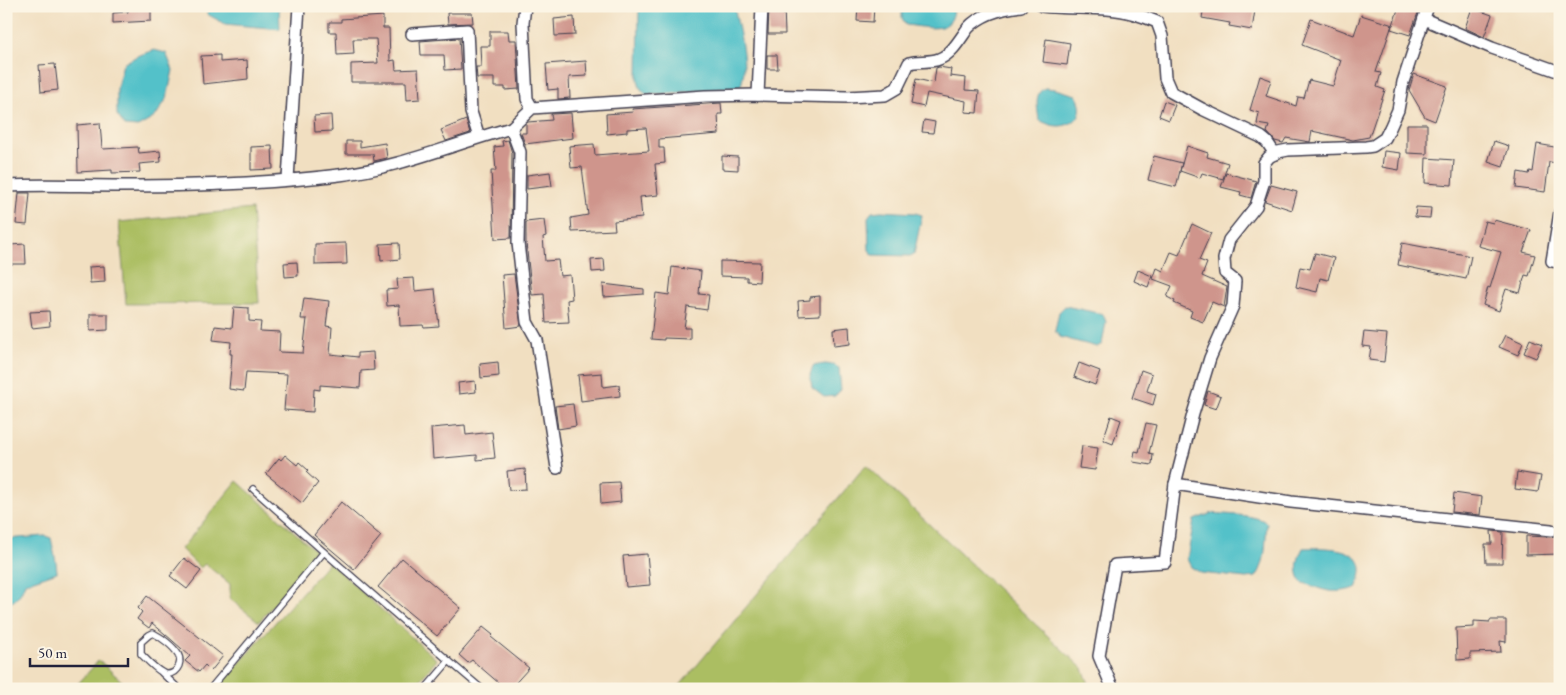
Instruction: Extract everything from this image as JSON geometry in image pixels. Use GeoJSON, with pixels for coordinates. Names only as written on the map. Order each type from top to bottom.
{"type":"FeatureCollection","features":[{"type":"Feature","properties":{"kind":"street"},"geometry":{"type":"LineString","coordinates":[[288,179],[299,6]]}},
{"type":"Feature","properties":{"kind":"street"},"geometry":{"type":"LineString","coordinates":[[525,6],[523,23],[527,99],[532,108]]}},
{"type":"Feature","properties":{"kind":"street"},"geometry":{"type":"LineString","coordinates":[[758,95],[762,6]]}},
{"type":"Feature","properties":{"kind":"street"},"geometry":{"type":"LineString","coordinates":[[6,186],[122,186],[340,175],[406,160],[511,128],[532,108],[705,96],[758,95],[810,97],[885,95],[897,88],[909,63],[917,60],[939,60],[949,53],[970,26],[991,14],[1022,6]]}},
{"type":"Feature","properties":{"kind":"street"},"geometry":{"type":"LineString","coordinates":[[1042,6],[1102,9],[1134,13],[1157,22],[1162,36],[1165,78],[1170,92],[1261,137],[1268,142],[1275,154]]}},
{"type":"Feature","properties":{"kind":"street"},"geometry":{"type":"LineString","coordinates":[[1113,689],[1100,656],[1115,565],[1164,562],[1175,484],[1193,414],[1210,358],[1233,306],[1235,281],[1225,273],[1224,259],[1229,240],[1256,206],[1264,181],[1264,162],[1275,154],[1288,150],[1366,147],[1374,146],[1385,138],[1398,110],[1403,82],[1428,6]]}},
{"type":"Feature","properties":{"kind":"street"},"geometry":{"type":"LineString","coordinates":[[1424,20],[1492,48],[1560,72]]}},
{"type":"Feature","properties":{"kind":"street"},"geometry":{"type":"LineString","coordinates":[[412,34],[467,30],[471,112],[479,137]]}},
{"type":"Feature","properties":{"kind":"street"},"geometry":{"type":"LineString","coordinates":[[511,128],[520,152],[518,243],[527,322],[537,340],[557,468]]}},
{"type":"Feature","properties":{"kind":"street"},"geometry":{"type":"LineString","coordinates":[[1560,212],[1552,260],[1560,262]]}},
{"type":"Feature","properties":{"kind":"street"},"geometry":{"type":"LineString","coordinates":[[1175,484],[1291,502],[1551,530]]}},
{"type":"Feature","properties":{"kind":"lane"},"geometry":{"type":"LineString","coordinates":[[253,489],[482,689]]}},
{"type":"Feature","properties":{"kind":"lane"},"geometry":{"type":"LineString","coordinates":[[210,689],[324,552]]}},
{"type":"Feature","properties":{"kind":"lane"},"geometry":{"type":"LineString","coordinates":[[153,633],[177,652],[180,658],[177,678],[180,689],[141,654],[140,648],[144,638],[153,633]]}},
{"type":"Feature","properties":{"kind":"lane"},"geometry":{"type":"LineString","coordinates":[[425,689],[449,661]]}},
{"type":"Feature","properties":{"kind":"lane"},"geometry":{"type":"LineString","coordinates":[[161,672],[173,673],[178,669]]}},
{"type":"Feature","properties":{"kind":"green space"},"geometry":{"type":"Polygon","coordinates":[[[252,209],[259,303],[126,304],[119,222],[252,209]]]}},
{"type":"Feature","properties":{"kind":"green space"},"geometry":{"type":"Polygon","coordinates":[[[866,465],[1083,669],[1091,689],[677,689],[866,465]]]}},
{"type":"Feature","properties":{"kind":"green space"},"geometry":{"type":"Polygon","coordinates":[[[237,481],[318,553],[259,622],[230,599],[230,584],[205,564],[200,568],[181,549],[237,481]]]}},
{"type":"Feature","properties":{"kind":"green space"},"geometry":{"type":"Polygon","coordinates":[[[329,562],[437,660],[412,689],[216,689],[329,562]]]}},
{"type":"Feature","properties":{"kind":"green space"},"geometry":{"type":"Polygon","coordinates":[[[99,660],[130,689],[81,689],[77,685],[99,660]]]}},
{"type":"Feature","properties":{"kind":"water"},"geometry":{"type":"Polygon","coordinates":[[[208,6],[279,6],[280,29],[225,24],[207,14],[208,6]]]}},
{"type":"Feature","properties":{"kind":"water"},"geometry":{"type":"Polygon","coordinates":[[[639,6],[734,6],[744,58],[743,79],[740,87],[648,95],[643,92],[639,86],[638,78],[639,6]]]}},
{"type":"Feature","properties":{"kind":"water"},"geometry":{"type":"Polygon","coordinates":[[[902,6],[954,6],[950,22],[945,26],[931,28],[906,25],[902,18],[902,6]]]}},
{"type":"Feature","properties":{"kind":"water"},"geometry":{"type":"Polygon","coordinates":[[[154,50],[166,53],[173,70],[167,98],[155,117],[138,127],[125,126],[117,115],[117,87],[123,64],[137,56],[154,50]]]}},
{"type":"Feature","properties":{"kind":"water"},"geometry":{"type":"Polygon","coordinates":[[[1045,88],[1076,95],[1079,101],[1080,112],[1075,120],[1066,125],[1059,126],[1039,120],[1038,98],[1041,90],[1045,88]]]}},
{"type":"Feature","properties":{"kind":"water"},"geometry":{"type":"Polygon","coordinates":[[[881,211],[922,215],[914,254],[910,256],[873,255],[869,250],[868,217],[872,212],[881,211]]]}},
{"type":"Feature","properties":{"kind":"water"},"geometry":{"type":"Polygon","coordinates":[[[1065,306],[1103,314],[1106,322],[1102,344],[1097,347],[1060,337],[1055,331],[1059,312],[1065,306]]]}},
{"type":"Feature","properties":{"kind":"water"},"geometry":{"type":"Polygon","coordinates":[[[834,365],[839,368],[841,390],[835,396],[824,397],[812,388],[810,375],[813,366],[834,365]]]}},
{"type":"Feature","properties":{"kind":"water"},"geometry":{"type":"Polygon","coordinates":[[[1212,513],[1249,516],[1267,523],[1264,558],[1256,577],[1246,578],[1201,573],[1191,567],[1187,559],[1194,520],[1212,513]]]}},
{"type":"Feature","properties":{"kind":"water"},"geometry":{"type":"Polygon","coordinates":[[[45,536],[51,538],[57,572],[25,583],[16,599],[6,604],[6,539],[45,536]]]}},
{"type":"Feature","properties":{"kind":"water"},"geometry":{"type":"Polygon","coordinates":[[[1303,548],[1338,549],[1356,557],[1360,564],[1361,574],[1356,588],[1334,591],[1301,582],[1298,565],[1303,548]]]}},
{"type":"Feature","properties":{"kind":"building"},"geometry":{"type":"Polygon","coordinates":[[[128,6],[151,6],[151,21],[113,23],[113,13],[128,12],[128,6]]]}},
{"type":"Feature","properties":{"kind":"building"},"geometry":{"type":"Polygon","coordinates":[[[769,6],[784,6],[785,34],[768,34],[769,6]]]}},
{"type":"Feature","properties":{"kind":"building"},"geometry":{"type":"Polygon","coordinates":[[[858,6],[874,6],[873,22],[857,21],[858,6]]]}},
{"type":"Feature","properties":{"kind":"building"},"geometry":{"type":"Polygon","coordinates":[[[1204,6],[1231,6],[1255,10],[1252,30],[1229,26],[1230,23],[1202,18],[1204,6]]]}},
{"type":"Feature","properties":{"kind":"building"},"geometry":{"type":"Polygon","coordinates":[[[1399,6],[1408,6],[1419,10],[1410,35],[1391,29],[1392,25],[1376,72],[1381,73],[1377,87],[1385,90],[1369,137],[1353,140],[1312,131],[1310,142],[1286,138],[1283,143],[1275,141],[1267,132],[1269,126],[1257,124],[1259,113],[1250,110],[1260,76],[1271,80],[1266,96],[1296,106],[1298,97],[1304,98],[1309,80],[1333,86],[1341,60],[1302,45],[1311,19],[1354,35],[1361,15],[1393,25],[1399,6]]]}},
{"type":"Feature","properties":{"kind":"building"},"geometry":{"type":"Polygon","coordinates":[[[1472,8],[1492,15],[1484,37],[1465,28],[1472,8]]]}},
{"type":"Feature","properties":{"kind":"building"},"geometry":{"type":"Polygon","coordinates":[[[447,13],[472,13],[473,23],[448,24],[447,13]]]}},
{"type":"Feature","properties":{"kind":"building"},"geometry":{"type":"Polygon","coordinates":[[[383,16],[383,28],[389,28],[390,61],[395,60],[396,70],[418,69],[420,99],[407,100],[406,82],[351,82],[351,64],[378,63],[376,39],[353,39],[354,54],[337,55],[336,32],[329,32],[329,22],[341,22],[341,19],[383,16]]]}},
{"type":"Feature","properties":{"kind":"building"},"geometry":{"type":"Polygon","coordinates":[[[574,17],[575,35],[555,36],[554,19],[574,17]]]}},
{"type":"Feature","properties":{"kind":"building"},"geometry":{"type":"Polygon","coordinates":[[[490,31],[508,31],[509,40],[516,40],[519,89],[505,90],[505,87],[494,87],[494,78],[477,78],[476,67],[481,67],[480,46],[490,46],[490,31]]]}},
{"type":"Feature","properties":{"kind":"building"},"geometry":{"type":"Polygon","coordinates":[[[459,38],[461,69],[445,70],[444,55],[421,55],[420,41],[459,38]]]}},
{"type":"Feature","properties":{"kind":"building"},"geometry":{"type":"Polygon","coordinates":[[[1046,39],[1070,43],[1067,65],[1043,62],[1046,39]]]}},
{"type":"Feature","properties":{"kind":"building"},"geometry":{"type":"Polygon","coordinates":[[[220,55],[220,62],[247,60],[248,79],[203,84],[201,56],[220,55]]]}},
{"type":"Feature","properties":{"kind":"building"},"geometry":{"type":"Polygon","coordinates":[[[767,55],[777,55],[778,69],[767,69],[767,55]]]}},
{"type":"Feature","properties":{"kind":"building"},"geometry":{"type":"Polygon","coordinates":[[[586,61],[587,76],[569,77],[570,98],[558,99],[558,89],[548,90],[546,64],[586,61]]]}},
{"type":"Feature","properties":{"kind":"building"},"geometry":{"type":"Polygon","coordinates":[[[55,64],[58,90],[41,92],[39,65],[55,64]]]}},
{"type":"Feature","properties":{"kind":"building"},"geometry":{"type":"Polygon","coordinates":[[[936,68],[951,69],[950,76],[966,78],[965,90],[979,91],[977,113],[965,112],[966,101],[927,93],[924,107],[911,104],[916,79],[934,83],[936,68]]]}},
{"type":"Feature","properties":{"kind":"building"},"geometry":{"type":"Polygon","coordinates":[[[1414,74],[1447,86],[1435,121],[1425,117],[1409,90],[1414,74]]]}},
{"type":"Feature","properties":{"kind":"building"},"geometry":{"type":"Polygon","coordinates":[[[1164,101],[1175,105],[1169,120],[1159,116],[1164,101]]]}},
{"type":"Feature","properties":{"kind":"building"},"geometry":{"type":"Polygon","coordinates":[[[721,103],[722,114],[718,114],[719,134],[659,139],[659,148],[664,148],[665,163],[655,164],[658,195],[640,197],[642,218],[614,221],[615,230],[572,232],[571,218],[588,215],[582,167],[571,168],[569,146],[594,144],[595,155],[649,151],[646,128],[627,129],[627,132],[607,134],[606,114],[633,112],[632,109],[721,103]]]}},
{"type":"Feature","properties":{"kind":"building"},"geometry":{"type":"Polygon","coordinates":[[[571,113],[573,138],[525,144],[521,133],[526,133],[526,124],[528,122],[552,120],[551,114],[571,113]]]}},
{"type":"Feature","properties":{"kind":"building"},"geometry":{"type":"Polygon","coordinates":[[[331,115],[332,131],[315,132],[314,116],[331,115]]]}},
{"type":"Feature","properties":{"kind":"building"},"geometry":{"type":"Polygon","coordinates":[[[466,120],[470,133],[446,141],[441,130],[466,120]]]}},
{"type":"Feature","properties":{"kind":"building"},"geometry":{"type":"Polygon","coordinates":[[[924,120],[935,122],[933,133],[922,132],[924,120]]]}},
{"type":"Feature","properties":{"kind":"building"},"geometry":{"type":"Polygon","coordinates":[[[100,123],[103,149],[138,147],[139,153],[160,151],[161,162],[139,164],[140,172],[112,173],[112,170],[78,172],[77,125],[100,123]]]}},
{"type":"Feature","properties":{"kind":"building"},"geometry":{"type":"Polygon","coordinates":[[[1407,124],[1427,124],[1427,154],[1407,153],[1407,124]]]}},
{"type":"Feature","properties":{"kind":"building"},"geometry":{"type":"Polygon","coordinates":[[[508,140],[512,153],[511,238],[495,239],[491,171],[496,171],[494,147],[503,146],[502,141],[508,140]]]}},
{"type":"Feature","properties":{"kind":"building"},"geometry":{"type":"Polygon","coordinates":[[[346,141],[360,141],[360,147],[385,143],[387,158],[374,161],[373,154],[346,154],[346,141]]]}},
{"type":"Feature","properties":{"kind":"building"},"geometry":{"type":"Polygon","coordinates":[[[1494,141],[1509,146],[1503,167],[1488,162],[1494,141]]]}},
{"type":"Feature","properties":{"kind":"building"},"geometry":{"type":"Polygon","coordinates":[[[1537,144],[1560,148],[1560,163],[1549,162],[1545,192],[1516,188],[1518,172],[1529,174],[1530,171],[1533,172],[1537,144]]]}},
{"type":"Feature","properties":{"kind":"building"},"geometry":{"type":"Polygon","coordinates":[[[272,146],[273,169],[251,170],[251,147],[272,146]]]}},
{"type":"Feature","properties":{"kind":"building"},"geometry":{"type":"Polygon","coordinates":[[[1187,146],[1208,153],[1207,157],[1228,163],[1223,179],[1202,173],[1200,178],[1180,171],[1187,146]]]}},
{"type":"Feature","properties":{"kind":"building"},"geometry":{"type":"Polygon","coordinates":[[[1384,151],[1401,153],[1399,170],[1382,167],[1384,151]]]}},
{"type":"Feature","properties":{"kind":"building"},"geometry":{"type":"Polygon","coordinates":[[[722,156],[738,157],[738,170],[722,169],[722,156]]]}},
{"type":"Feature","properties":{"kind":"building"},"geometry":{"type":"Polygon","coordinates":[[[1154,156],[1182,163],[1176,187],[1148,180],[1154,156]]]}},
{"type":"Feature","properties":{"kind":"building"},"geometry":{"type":"Polygon","coordinates":[[[1426,158],[1454,160],[1452,185],[1425,183],[1426,158]]]}},
{"type":"Feature","properties":{"kind":"building"},"geometry":{"type":"Polygon","coordinates":[[[550,172],[552,186],[527,189],[527,175],[550,172]]]}},
{"type":"Feature","properties":{"kind":"building"},"geometry":{"type":"Polygon","coordinates":[[[1226,173],[1256,181],[1251,198],[1240,195],[1241,192],[1221,187],[1226,173]]]}},
{"type":"Feature","properties":{"kind":"building"},"geometry":{"type":"Polygon","coordinates":[[[1271,185],[1297,192],[1292,210],[1265,201],[1271,185]]]}},
{"type":"Feature","properties":{"kind":"building"},"geometry":{"type":"Polygon","coordinates":[[[19,193],[30,193],[27,225],[16,224],[19,193]]]}},
{"type":"Feature","properties":{"kind":"building"},"geometry":{"type":"Polygon","coordinates":[[[1416,207],[1431,208],[1430,218],[1415,217],[1416,207]]]}},
{"type":"Feature","properties":{"kind":"building"},"geometry":{"type":"Polygon","coordinates":[[[544,220],[546,236],[543,237],[545,261],[558,260],[560,276],[570,275],[572,299],[567,300],[569,322],[546,323],[544,294],[532,295],[526,243],[526,222],[544,220]]]}},
{"type":"Feature","properties":{"kind":"building"},"geometry":{"type":"Polygon","coordinates":[[[1494,220],[1531,230],[1523,252],[1535,255],[1529,276],[1525,275],[1520,293],[1506,289],[1499,311],[1483,305],[1501,252],[1478,246],[1485,221],[1493,223],[1494,220]]]}},
{"type":"Feature","properties":{"kind":"building"},"geometry":{"type":"Polygon","coordinates":[[[1192,224],[1211,233],[1199,260],[1207,263],[1202,276],[1227,287],[1224,307],[1212,302],[1203,322],[1190,317],[1192,311],[1174,303],[1175,301],[1167,297],[1172,286],[1153,279],[1157,268],[1163,271],[1171,252],[1179,255],[1192,224]]]}},
{"type":"Feature","properties":{"kind":"building"},"geometry":{"type":"Polygon","coordinates":[[[346,243],[347,264],[315,265],[315,244],[346,243]]]}},
{"type":"Feature","properties":{"kind":"building"},"geometry":{"type":"Polygon","coordinates":[[[399,243],[400,259],[381,261],[380,244],[399,243]]]}},
{"type":"Feature","properties":{"kind":"building"},"geometry":{"type":"Polygon","coordinates":[[[1402,243],[1471,256],[1466,279],[1398,265],[1402,243]]]}},
{"type":"Feature","properties":{"kind":"building"},"geometry":{"type":"Polygon","coordinates":[[[25,244],[26,264],[11,264],[10,245],[25,244]]]}},
{"type":"Feature","properties":{"kind":"building"},"geometry":{"type":"Polygon","coordinates":[[[1315,253],[1334,258],[1328,280],[1320,278],[1317,292],[1296,287],[1300,267],[1310,269],[1315,253]]]}},
{"type":"Feature","properties":{"kind":"building"},"geometry":{"type":"Polygon","coordinates":[[[604,259],[605,271],[592,272],[591,260],[604,259]]]}},
{"type":"Feature","properties":{"kind":"building"},"geometry":{"type":"Polygon","coordinates":[[[720,261],[760,262],[759,282],[747,281],[747,277],[720,276],[720,261]]]}},
{"type":"Feature","properties":{"kind":"building"},"geometry":{"type":"Polygon","coordinates":[[[297,262],[298,276],[285,277],[284,263],[297,262]]]}},
{"type":"Feature","properties":{"kind":"building"},"geometry":{"type":"Polygon","coordinates":[[[104,266],[105,282],[90,283],[89,267],[104,266]]]}},
{"type":"Feature","properties":{"kind":"building"},"geometry":{"type":"Polygon","coordinates":[[[672,267],[701,271],[699,294],[709,295],[707,310],[687,307],[684,328],[690,328],[690,339],[651,339],[656,293],[669,295],[672,267]]]}},
{"type":"Feature","properties":{"kind":"building"},"geometry":{"type":"Polygon","coordinates":[[[1138,270],[1152,276],[1148,287],[1134,281],[1138,270]]]}},
{"type":"Feature","properties":{"kind":"building"},"geometry":{"type":"Polygon","coordinates":[[[514,274],[521,326],[506,328],[502,275],[514,274]]]}},
{"type":"Feature","properties":{"kind":"building"},"geometry":{"type":"Polygon","coordinates":[[[414,278],[415,291],[435,289],[439,326],[400,326],[399,305],[387,306],[386,290],[398,289],[397,279],[414,278]]]}},
{"type":"Feature","properties":{"kind":"building"},"geometry":{"type":"Polygon","coordinates":[[[603,284],[644,289],[644,294],[604,297],[603,284]]]}},
{"type":"Feature","properties":{"kind":"building"},"geometry":{"type":"Polygon","coordinates":[[[820,296],[820,315],[799,316],[798,301],[810,300],[810,297],[820,296]]]}},
{"type":"Feature","properties":{"kind":"building"},"geometry":{"type":"Polygon","coordinates":[[[304,298],[329,301],[326,326],[332,327],[330,354],[358,357],[358,353],[373,352],[374,370],[361,371],[360,388],[320,385],[320,390],[314,389],[313,412],[284,410],[287,374],[246,372],[244,391],[229,389],[232,354],[230,354],[231,342],[213,340],[215,326],[232,328],[234,307],[249,308],[249,321],[261,322],[260,331],[280,332],[279,352],[303,353],[307,319],[301,319],[304,298]]]}},
{"type":"Feature","properties":{"kind":"building"},"geometry":{"type":"Polygon","coordinates":[[[49,311],[50,326],[32,328],[30,312],[49,311]]]}},
{"type":"Feature","properties":{"kind":"building"},"geometry":{"type":"Polygon","coordinates":[[[90,314],[108,314],[108,330],[90,331],[90,314]]]}},
{"type":"Feature","properties":{"kind":"building"},"geometry":{"type":"Polygon","coordinates":[[[849,327],[850,344],[834,346],[833,329],[849,327]]]}},
{"type":"Feature","properties":{"kind":"building"},"geometry":{"type":"Polygon","coordinates":[[[1364,332],[1387,334],[1384,362],[1369,360],[1371,347],[1362,346],[1364,332]]]}},
{"type":"Feature","properties":{"kind":"building"},"geometry":{"type":"Polygon","coordinates":[[[1505,335],[1523,343],[1518,355],[1499,347],[1505,335]]]}},
{"type":"Feature","properties":{"kind":"building"},"geometry":{"type":"Polygon","coordinates":[[[1530,339],[1542,344],[1536,358],[1524,353],[1530,339]]]}},
{"type":"Feature","properties":{"kind":"building"},"geometry":{"type":"Polygon","coordinates":[[[498,362],[499,376],[481,378],[480,364],[498,362]]]}},
{"type":"Feature","properties":{"kind":"building"},"geometry":{"type":"Polygon","coordinates":[[[1079,363],[1100,371],[1095,385],[1074,377],[1079,363]]]}},
{"type":"Feature","properties":{"kind":"building"},"geometry":{"type":"Polygon","coordinates":[[[1141,370],[1152,374],[1147,391],[1156,394],[1153,405],[1132,398],[1141,370]]]}},
{"type":"Feature","properties":{"kind":"building"},"geometry":{"type":"Polygon","coordinates":[[[602,373],[603,387],[619,385],[620,396],[581,401],[578,375],[602,373]]]}},
{"type":"Feature","properties":{"kind":"building"},"geometry":{"type":"Polygon","coordinates":[[[475,381],[476,392],[459,394],[458,383],[475,381]]]}},
{"type":"Feature","properties":{"kind":"building"},"geometry":{"type":"Polygon","coordinates":[[[1208,391],[1221,396],[1216,409],[1204,405],[1208,391]]]}},
{"type":"Feature","properties":{"kind":"building"},"geometry":{"type":"Polygon","coordinates":[[[573,404],[576,426],[558,429],[555,406],[573,404]]]}},
{"type":"Feature","properties":{"kind":"building"},"geometry":{"type":"Polygon","coordinates":[[[1111,416],[1121,420],[1113,444],[1103,440],[1111,416]]]}},
{"type":"Feature","properties":{"kind":"building"},"geometry":{"type":"Polygon","coordinates":[[[1146,423],[1156,425],[1149,453],[1153,454],[1152,465],[1133,462],[1135,451],[1139,452],[1146,423]]]}},
{"type":"Feature","properties":{"kind":"building"},"geometry":{"type":"Polygon","coordinates":[[[465,425],[466,435],[492,432],[495,458],[477,460],[477,455],[433,459],[431,428],[465,425]]]}},
{"type":"Feature","properties":{"kind":"building"},"geometry":{"type":"Polygon","coordinates":[[[1082,446],[1098,448],[1095,470],[1079,468],[1082,446]]]}},
{"type":"Feature","properties":{"kind":"building"},"geometry":{"type":"Polygon","coordinates":[[[285,455],[297,465],[299,462],[308,470],[306,472],[318,483],[302,503],[266,474],[279,458],[281,460],[285,455]]]}},
{"type":"Feature","properties":{"kind":"building"},"geometry":{"type":"Polygon","coordinates":[[[525,469],[526,489],[509,490],[507,471],[525,469]]]}},
{"type":"Feature","properties":{"kind":"building"},"geometry":{"type":"Polygon","coordinates":[[[1517,472],[1541,476],[1538,492],[1515,489],[1517,472]]]}},
{"type":"Feature","properties":{"kind":"building"},"geometry":{"type":"Polygon","coordinates":[[[619,482],[621,502],[601,504],[600,483],[619,482]]]}},
{"type":"Feature","properties":{"kind":"building"},"geometry":{"type":"Polygon","coordinates":[[[1454,493],[1482,497],[1480,515],[1452,512],[1454,493]]]}},
{"type":"Feature","properties":{"kind":"building"},"geometry":{"type":"Polygon","coordinates":[[[341,502],[381,536],[354,569],[314,535],[341,502]]]}},
{"type":"Feature","properties":{"kind":"building"},"geometry":{"type":"Polygon","coordinates":[[[1491,531],[1503,532],[1502,563],[1486,563],[1485,544],[1492,544],[1491,531]]]}},
{"type":"Feature","properties":{"kind":"building"},"geometry":{"type":"Polygon","coordinates":[[[1526,536],[1559,536],[1560,554],[1526,555],[1526,536]]]}},
{"type":"Feature","properties":{"kind":"building"},"geometry":{"type":"Polygon","coordinates":[[[647,554],[650,585],[626,587],[623,556],[647,554]]]}},
{"type":"Feature","properties":{"kind":"building"},"geometry":{"type":"Polygon","coordinates":[[[184,558],[201,571],[187,589],[170,576],[184,558]]]}},
{"type":"Feature","properties":{"kind":"building"},"geometry":{"type":"Polygon","coordinates":[[[402,558],[461,608],[437,636],[378,587],[402,558]]]}},
{"type":"Feature","properties":{"kind":"building"},"geometry":{"type":"Polygon","coordinates":[[[147,596],[223,656],[211,671],[205,665],[199,672],[185,661],[190,656],[165,634],[152,623],[149,628],[137,619],[142,612],[138,608],[147,596]]]}},
{"type":"Feature","properties":{"kind":"building"},"geometry":{"type":"Polygon","coordinates":[[[1490,620],[1506,620],[1506,642],[1500,641],[1501,652],[1470,653],[1470,659],[1457,660],[1456,628],[1474,627],[1474,621],[1490,622],[1490,620]]]}},
{"type":"Feature","properties":{"kind":"building"},"geometry":{"type":"Polygon","coordinates":[[[483,627],[493,635],[491,637],[529,668],[510,689],[496,689],[500,684],[472,660],[468,663],[459,655],[483,627]]]}}]}
